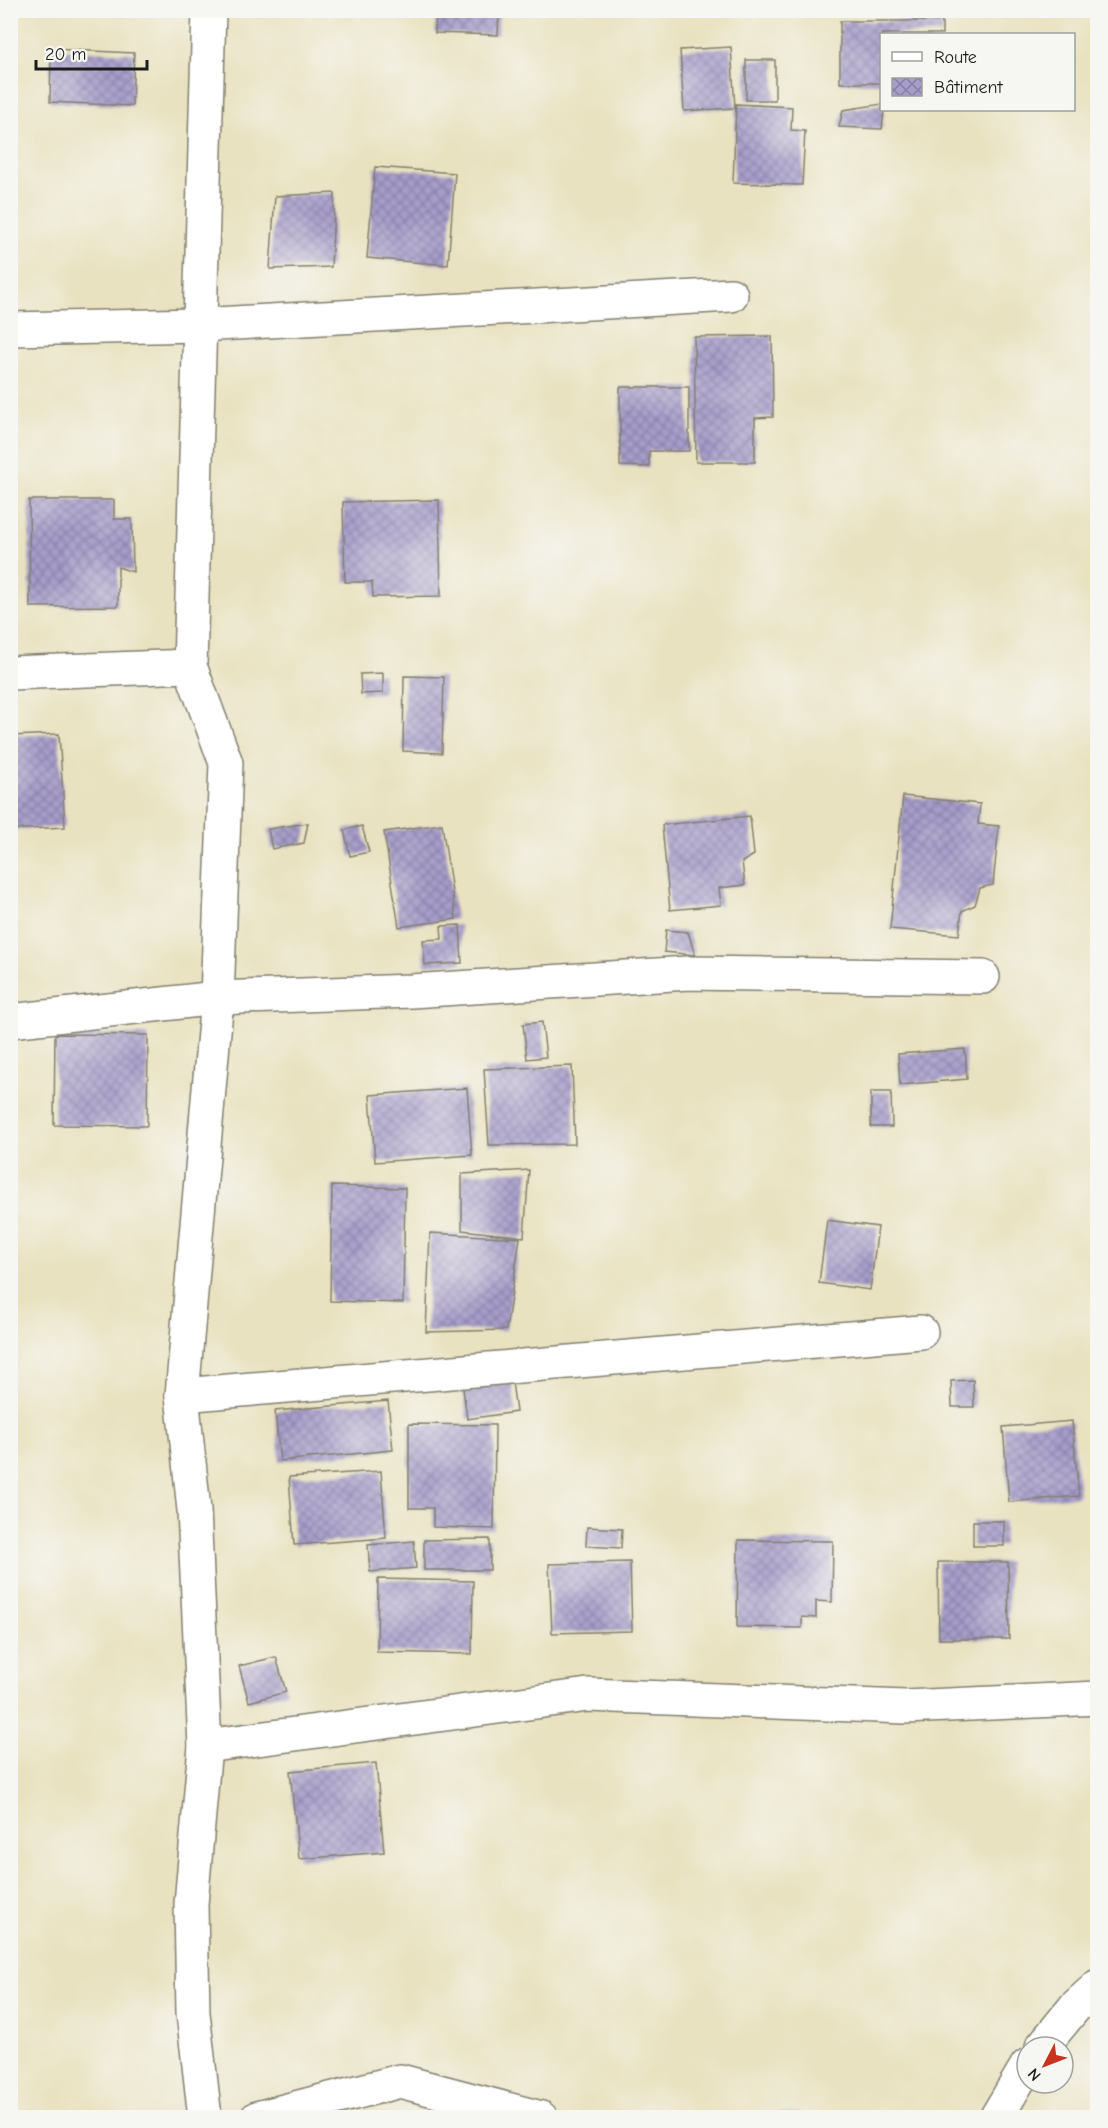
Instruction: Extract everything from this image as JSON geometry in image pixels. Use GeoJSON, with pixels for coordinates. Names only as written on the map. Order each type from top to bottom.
{"type":"FeatureCollection","features":[{"type":"Feature","properties":{"kind":"street"},"geometry":{"type":"LineString","coordinates":[[205,2118],[193,2013],[191,1904],[205,1746],[194,1510],[182,1395],[217,998],[226,764],[190,666],[209,10]]}},
{"type":"Feature","properties":{"kind":"street"},"geometry":{"type":"LineString","coordinates":[[10,329],[199,325],[731,295]]}},
{"type":"Feature","properties":{"kind":"street"},"geometry":{"type":"LineString","coordinates":[[10,674],[190,666]]}},
{"type":"Feature","properties":{"kind":"street"},"geometry":{"type":"LineString","coordinates":[[10,1021],[217,998],[411,992],[688,973],[983,977]]}},
{"type":"Feature","properties":{"kind":"street"},"geometry":{"type":"LineString","coordinates":[[182,1395],[921,1332]]}},
{"type":"Feature","properties":{"kind":"street"},"geometry":{"type":"LineString","coordinates":[[205,1746],[588,1695],[905,1707],[1098,1698]]}},
{"type":"Feature","properties":{"kind":"street"},"geometry":{"type":"LineString","coordinates":[[1052,2035],[1075,2007],[1098,1986]]}},
{"type":"Feature","properties":{"kind":"street"},"geometry":{"type":"LineString","coordinates":[[257,2118],[399,2081],[541,2118]]}},
{"type":"Feature","properties":{"kind":"street"},"geometry":{"type":"LineString","coordinates":[[996,2118],[1015,2086]]}},
{"type":"Feature","properties":{"kind":"building"},"geometry":{"type":"Polygon","coordinates":[[[436,10],[499,10],[498,35],[435,33],[436,10]]]}},
{"type":"Feature","properties":{"kind":"building"},"geometry":{"type":"Polygon","coordinates":[[[840,21],[942,21],[942,33],[880,33],[880,83],[840,83],[840,21]]]}},
{"type":"Feature","properties":{"kind":"building"},"geometry":{"type":"Polygon","coordinates":[[[731,47],[735,108],[684,111],[680,50],[731,47]]]}},
{"type":"Feature","properties":{"kind":"building"},"geometry":{"type":"Polygon","coordinates":[[[51,49],[134,53],[132,106],[50,102],[51,49]]]}},
{"type":"Feature","properties":{"kind":"building"},"geometry":{"type":"Polygon","coordinates":[[[746,60],[775,60],[775,100],[746,100],[746,60]]]}},
{"type":"Feature","properties":{"kind":"building"},"geometry":{"type":"Polygon","coordinates":[[[736,104],[792,107],[791,130],[805,131],[802,185],[733,183],[736,104]]]}},
{"type":"Feature","properties":{"kind":"building"},"geometry":{"type":"Polygon","coordinates":[[[880,104],[880,111],[884,111],[882,129],[839,127],[843,110],[880,104]]]}},
{"type":"Feature","properties":{"kind":"building"},"geometry":{"type":"Polygon","coordinates":[[[375,167],[455,173],[448,265],[367,258],[375,167]]]}},
{"type":"Feature","properties":{"kind":"building"},"geometry":{"type":"Polygon","coordinates":[[[335,193],[331,267],[270,269],[275,196],[335,193]]]}},
{"type":"Feature","properties":{"kind":"building"},"geometry":{"type":"Polygon","coordinates":[[[772,336],[773,417],[755,418],[755,462],[696,462],[694,337],[772,336]]]}},
{"type":"Feature","properties":{"kind":"building"},"geometry":{"type":"Polygon","coordinates":[[[620,387],[689,387],[689,451],[649,451],[649,467],[620,466],[620,387]]]}},
{"type":"Feature","properties":{"kind":"building"},"geometry":{"type":"Polygon","coordinates":[[[29,500],[114,500],[114,519],[132,519],[133,572],[118,567],[118,606],[30,607],[29,500]]]}},
{"type":"Feature","properties":{"kind":"building"},"geometry":{"type":"Polygon","coordinates":[[[439,500],[441,596],[373,597],[372,582],[345,582],[343,502],[439,500]]]}},
{"type":"Feature","properties":{"kind":"building"},"geometry":{"type":"Polygon","coordinates":[[[383,673],[383,693],[361,694],[360,674],[383,673]]]}},
{"type":"Feature","properties":{"kind":"building"},"geometry":{"type":"Polygon","coordinates":[[[404,676],[444,677],[442,753],[403,751],[404,676]]]}},
{"type":"Feature","properties":{"kind":"building"},"geometry":{"type":"Polygon","coordinates":[[[59,734],[65,827],[10,830],[10,736],[59,734]]]}},
{"type":"Feature","properties":{"kind":"building"},"geometry":{"type":"Polygon","coordinates":[[[903,796],[980,804],[978,824],[999,826],[993,885],[980,888],[975,905],[962,911],[959,935],[890,929],[903,796]]]}},
{"type":"Feature","properties":{"kind":"building"},"geometry":{"type":"Polygon","coordinates":[[[750,816],[754,855],[742,862],[745,885],[719,888],[721,905],[670,910],[662,825],[750,816]]]}},
{"type":"Feature","properties":{"kind":"building"},"geometry":{"type":"Polygon","coordinates":[[[308,823],[304,843],[272,849],[268,829],[308,823]]]}},
{"type":"Feature","properties":{"kind":"building"},"geometry":{"type":"Polygon","coordinates":[[[442,824],[456,919],[399,927],[384,832],[442,824]]]}},
{"type":"Feature","properties":{"kind":"building"},"geometry":{"type":"Polygon","coordinates":[[[362,826],[369,852],[350,856],[344,830],[362,826]]]}},
{"type":"Feature","properties":{"kind":"building"},"geometry":{"type":"Polygon","coordinates":[[[460,925],[462,963],[425,965],[423,940],[442,939],[441,926],[460,925]]]}},
{"type":"Feature","properties":{"kind":"building"},"geometry":{"type":"Polygon","coordinates":[[[666,930],[688,932],[695,955],[664,952],[666,930]]]}},
{"type":"Feature","properties":{"kind":"building"},"geometry":{"type":"Polygon","coordinates":[[[542,1022],[546,1057],[527,1059],[523,1024],[542,1022]]]}},
{"type":"Feature","properties":{"kind":"building"},"geometry":{"type":"Polygon","coordinates":[[[55,1034],[148,1035],[147,1126],[54,1125],[55,1034]]]}},
{"type":"Feature","properties":{"kind":"building"},"geometry":{"type":"Polygon","coordinates":[[[965,1049],[967,1079],[900,1085],[898,1054],[965,1049]]]}},
{"type":"Feature","properties":{"kind":"building"},"geometry":{"type":"Polygon","coordinates":[[[572,1066],[575,1144],[489,1145],[484,1069],[572,1066]]]}},
{"type":"Feature","properties":{"kind":"building"},"geometry":{"type":"Polygon","coordinates":[[[467,1088],[472,1155],[375,1162],[370,1095],[467,1088]]]}},
{"type":"Feature","properties":{"kind":"building"},"geometry":{"type":"Polygon","coordinates":[[[871,1092],[891,1092],[892,1127],[871,1127],[871,1092]]]}},
{"type":"Feature","properties":{"kind":"building"},"geometry":{"type":"Polygon","coordinates":[[[529,1170],[524,1237],[462,1230],[462,1174],[529,1170]]]}},
{"type":"Feature","properties":{"kind":"building"},"geometry":{"type":"Polygon","coordinates":[[[332,1186],[405,1188],[403,1303],[330,1301],[332,1186]]]}},
{"type":"Feature","properties":{"kind":"building"},"geometry":{"type":"Polygon","coordinates":[[[827,1220],[878,1227],[870,1290],[819,1283],[827,1220]]]}},
{"type":"Feature","properties":{"kind":"building"},"geometry":{"type":"Polygon","coordinates":[[[430,1233],[520,1238],[506,1330],[426,1332],[430,1233]]]}},
{"type":"Feature","properties":{"kind":"building"},"geometry":{"type":"Polygon","coordinates":[[[511,1374],[516,1412],[467,1419],[462,1381],[511,1374]]]}},
{"type":"Feature","properties":{"kind":"building"},"geometry":{"type":"Polygon","coordinates":[[[973,1380],[974,1407],[952,1407],[951,1381],[973,1380]]]}},
{"type":"Feature","properties":{"kind":"building"},"geometry":{"type":"Polygon","coordinates":[[[388,1401],[393,1450],[280,1461],[275,1411],[388,1401]]]}},
{"type":"Feature","properties":{"kind":"building"},"geometry":{"type":"Polygon","coordinates":[[[1072,1421],[1079,1496],[1009,1502],[1003,1427],[1072,1421]]]}},
{"type":"Feature","properties":{"kind":"building"},"geometry":{"type":"Polygon","coordinates":[[[409,1424],[495,1425],[494,1529],[433,1527],[433,1508],[409,1508],[409,1424]]]}},
{"type":"Feature","properties":{"kind":"building"},"geometry":{"type":"Polygon","coordinates":[[[381,1471],[386,1538],[294,1545],[289,1477],[381,1471]]]}},
{"type":"Feature","properties":{"kind":"building"},"geometry":{"type":"Polygon","coordinates":[[[973,1521],[1004,1521],[1004,1546],[973,1546],[973,1521]]]}},
{"type":"Feature","properties":{"kind":"building"},"geometry":{"type":"Polygon","coordinates":[[[587,1527],[622,1529],[621,1548],[586,1546],[587,1527]]]}},
{"type":"Feature","properties":{"kind":"building"},"geometry":{"type":"Polygon","coordinates":[[[490,1539],[490,1570],[424,1570],[424,1540],[490,1539]]]}},
{"type":"Feature","properties":{"kind":"building"},"geometry":{"type":"Polygon","coordinates":[[[738,1540],[833,1541],[832,1602],[816,1601],[816,1618],[802,1617],[802,1628],[737,1627],[738,1540]]]}},
{"type":"Feature","properties":{"kind":"building"},"geometry":{"type":"Polygon","coordinates":[[[414,1541],[416,1568],[370,1572],[368,1545],[414,1541]]]}},
{"type":"Feature","properties":{"kind":"building"},"geometry":{"type":"Polygon","coordinates":[[[630,1562],[632,1631],[552,1633],[549,1564],[630,1562]]]}},
{"type":"Feature","properties":{"kind":"building"},"geometry":{"type":"Polygon","coordinates":[[[938,1562],[1008,1562],[1009,1639],[939,1639],[938,1562]]]}},
{"type":"Feature","properties":{"kind":"building"},"geometry":{"type":"Polygon","coordinates":[[[378,1579],[473,1581],[472,1654],[377,1652],[378,1579]]]}},
{"type":"Feature","properties":{"kind":"building"},"geometry":{"type":"Polygon","coordinates":[[[276,1657],[286,1692],[249,1702],[239,1666],[276,1657]]]}},
{"type":"Feature","properties":{"kind":"building"},"geometry":{"type":"Polygon","coordinates":[[[376,1763],[384,1852],[299,1859],[290,1771],[376,1763]]]}},
{"type":"Feature","properties":{"kind":"building"},"geometry":{"type":"Polygon","coordinates":[[[801,2113],[801,2118],[727,2118],[726,2114],[801,2113]]]}}]}
